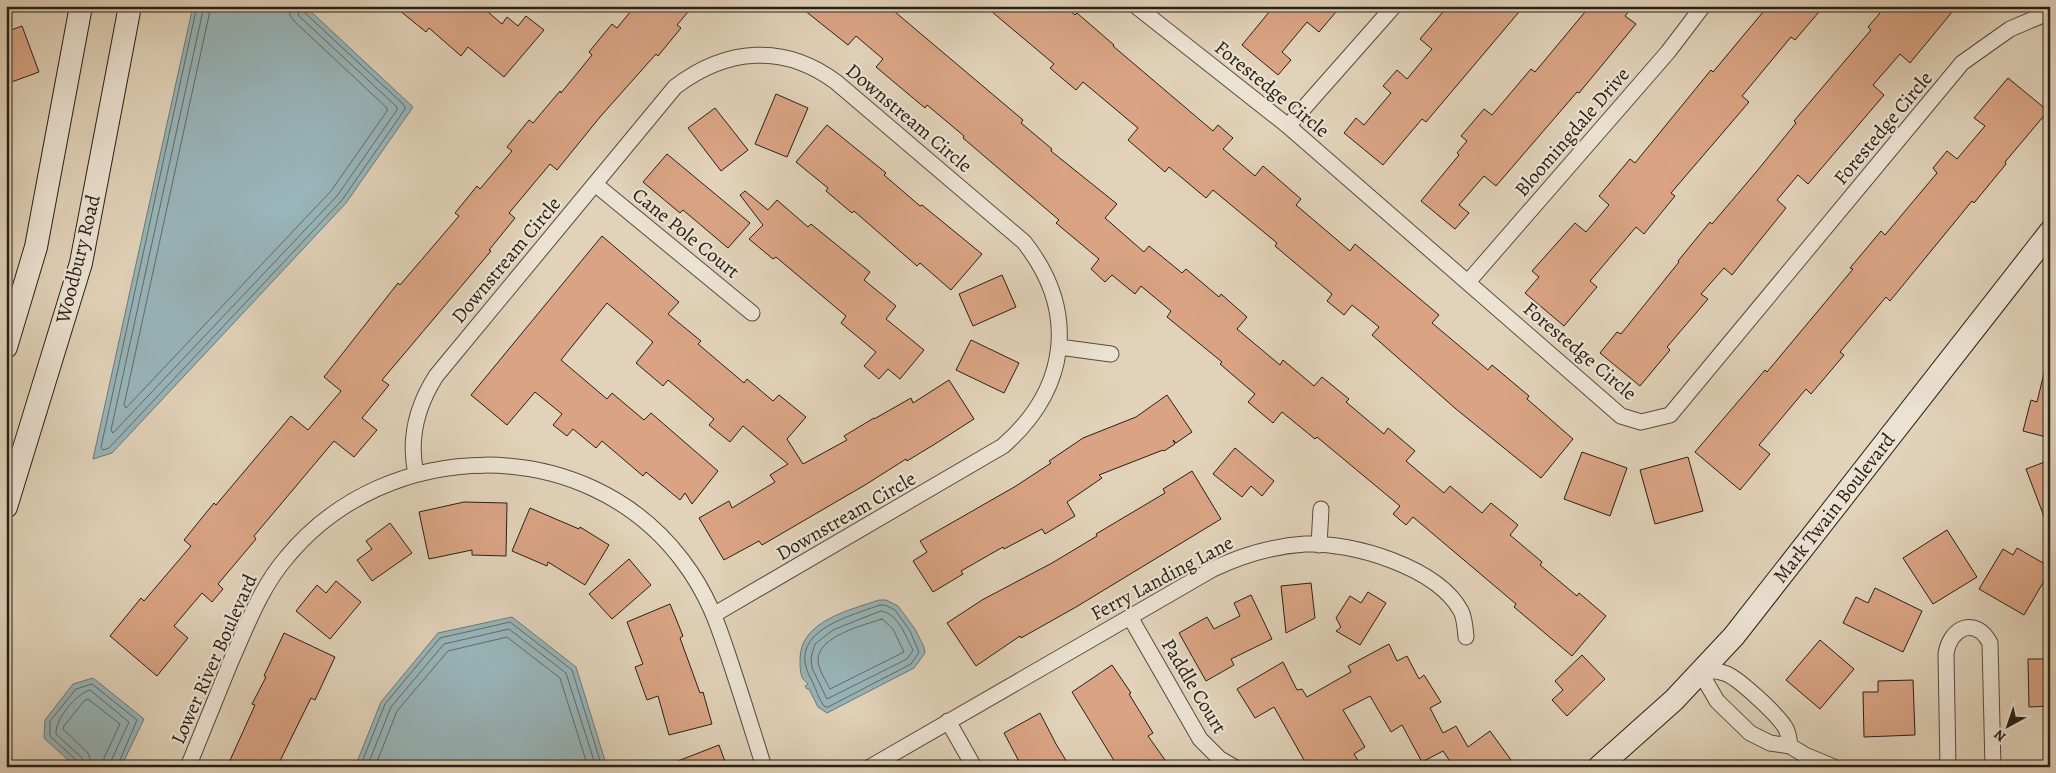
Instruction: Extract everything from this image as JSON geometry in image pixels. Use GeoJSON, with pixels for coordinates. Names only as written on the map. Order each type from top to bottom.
{"type":"FeatureCollection","features":[{"type":"Feature","properties":{"kind":"street"},"geometry":{"type":"LineString","coordinates":[[6,347],[36,247],[82,6]]}},
{"type":"Feature","properties":{"kind":"street","name":"Woodbury Road"},"geometry":{"type":"LineString","coordinates":[[6,507],[81,263],[130,6]]}},
{"type":"Feature","properties":{"kind":"street","name":"Forestedge Circle"},"geometry":{"type":"LineString","coordinates":[[1136,6],[1288,126],[1620,416],[1641,422],[1670,415],[1962,64],[2010,29],[2050,12]]}},
{"type":"Feature","properties":{"kind":"street"},"geometry":{"type":"LineString","coordinates":[[1288,126],[1394,6]]}},
{"type":"Feature","properties":{"kind":"street","name":"Bloomingdale Drive"},"geometry":{"type":"LineString","coordinates":[[1468,282],[1668,52],[1703,6]]}},
{"type":"Feature","properties":{"kind":"street","name":"Downstream Circle"},"geometry":{"type":"LineString","coordinates":[[416,474],[413,455],[413,433],[420,404],[427,390],[445,364],[664,99],[687,78],[714,64],[744,56],[769,55],[796,60],[825,74],[836,82],[1024,242],[1036,256],[1052,289],[1059,318],[1058,362],[1046,392],[1027,423],[1003,446],[715,614]]}},
{"type":"Feature","properties":{"kind":"street","name":"Cane Pole Court"},"geometry":{"type":"LineString","coordinates":[[595,184],[752,313]]}},
{"type":"Feature","properties":{"kind":"street","name":"Mark Twain Boulevard"},"geometry":{"type":"LineString","coordinates":[[1599,767],[1658,716],[1704,670],[1734,636],[2050,232]]}},
{"type":"Feature","properties":{"kind":"street"},"geometry":{"type":"LineString","coordinates":[[1059,347],[1111,354]]}},
{"type":"Feature","properties":{"kind":"street","name":"Lower River Boulevard"},"geometry":{"type":"LineString","coordinates":[[188,767],[250,616],[273,575],[304,538],[340,508],[378,488],[416,474],[464,466],[509,465],[551,473],[595,490],[633,514],[666,542],[693,575],[715,614],[764,767]]}},
{"type":"Feature","properties":{"kind":"street"},"geometry":{"type":"LineString","coordinates":[[1319,545],[1321,509]]}},
{"type":"Feature","properties":{"kind":"street","name":"Ferry Landing Lane"},"geometry":{"type":"LineString","coordinates":[[870,767],[1229,562],[1278,547],[1319,545],[1345,547],[1396,562],[1429,580],[1441,589],[1461,611],[1465,623],[1466,637]]}},
{"type":"Feature","properties":{"kind":"street","name":"Paddle Court"},"geometry":{"type":"LineString","coordinates":[[1130,617],[1200,739],[1215,755],[1234,767]]}},
{"type":"Feature","properties":{"kind":"street"},"geometry":{"type":"LineString","coordinates":[[1948,767],[1947,646],[1956,632],[1964,628],[1972,628],[1986,636],[1990,643],[1993,767]]}},
{"type":"Feature","properties":{"kind":"street"},"geometry":{"type":"LineString","coordinates":[[1790,746],[1786,728],[1736,680],[1716,670],[1704,670],[1706,682],[1717,701],[1750,733],[1770,743],[1790,746],[1805,755],[1834,767]]}},
{"type":"Feature","properties":{"kind":"street"},"geometry":{"type":"LineString","coordinates":[[948,721],[974,767]]}},
{"type":"Feature","properties":{"kind":"water"},"geometry":{"type":"Polygon","coordinates":[[[193,6],[305,6],[413,107],[346,203],[112,453],[93,459],[193,6]]]}},
{"type":"Feature","properties":{"kind":"water"},"geometry":{"type":"Polygon","coordinates":[[[879,600],[886,600],[898,606],[915,629],[925,653],[914,668],[827,713],[818,707],[809,689],[805,686],[808,684],[803,680],[800,667],[802,646],[808,635],[817,626],[841,613],[879,600]]]}},
{"type":"Feature","properties":{"kind":"water"},"geometry":{"type":"Polygon","coordinates":[[[512,617],[576,667],[607,767],[355,767],[381,702],[438,633],[512,617]]]}},
{"type":"Feature","properties":{"kind":"water"},"geometry":{"type":"Polygon","coordinates":[[[93,678],[144,719],[121,767],[76,767],[44,738],[45,720],[73,684],[93,678]]]}},
{"type":"Feature","properties":{"kind":"building"},"geometry":{"type":"Polygon","coordinates":[[[394,6],[481,6],[502,24],[507,17],[518,26],[526,16],[544,30],[504,77],[468,47],[461,56],[429,28],[426,32],[394,6]]]}},
{"type":"Feature","properties":{"kind":"building"},"geometry":{"type":"Polygon","coordinates":[[[635,6],[693,6],[677,25],[681,28],[658,56],[656,54],[600,117],[557,170],[550,164],[509,213],[515,218],[489,250],[491,251],[382,380],[389,385],[362,418],[377,430],[354,457],[334,441],[254,536],[256,539],[218,584],[223,589],[212,602],[202,593],[174,626],[188,638],[157,676],[110,636],[141,598],[144,601],[191,546],[184,540],[291,416],[308,430],[341,391],[324,377],[398,283],[400,285],[459,216],[455,213],[477,186],[480,189],[512,151],[507,147],[529,120],[533,123],[560,91],[561,93],[592,55],[589,52],[612,24],[617,28],[635,6]]]}},
{"type":"Feature","properties":{"kind":"building"},"geometry":{"type":"Polygon","coordinates":[[[799,6],[888,6],[1023,120],[1021,123],[1052,149],[1051,151],[1117,204],[1105,218],[1144,252],[1149,246],[1182,273],[1186,269],[1219,297],[1221,294],[1247,317],[1237,329],[1280,365],[1283,360],[1314,386],[1322,377],[1349,399],[1346,402],[1384,434],[1388,428],[1415,451],[1406,461],[1444,493],[1450,486],[1482,513],[1491,503],[1518,525],[1510,535],[1542,562],[1540,565],[1577,596],[1579,593],[1606,616],[1572,656],[1514,607],[1516,604],[1413,517],[1406,525],[1393,514],[1400,506],[1317,437],[1315,439],[1282,412],[1273,423],[1248,402],[1255,394],[1220,364],[1222,362],[1167,317],[1171,311],[1141,286],[1135,294],[1112,275],[1105,282],[1091,269],[1099,259],[1056,223],[1059,220],[963,138],[964,136],[927,105],[925,108],[876,67],[883,59],[856,36],[848,45],[799,6]]]}},
{"type":"Feature","properties":{"kind":"building"},"geometry":{"type":"Polygon","coordinates":[[[985,6],[1065,6],[1075,15],[1077,13],[1213,131],[1218,125],[1233,138],[1223,149],[1255,176],[1263,166],[1301,199],[1296,205],[1350,251],[1355,244],[1439,315],[1432,323],[1488,370],[1492,365],[1529,396],[1527,399],[1573,439],[1541,478],[1456,409],[1372,335],[1379,327],[1352,305],[1344,315],[1327,301],[1332,294],[1275,246],[1277,243],[1213,190],[1206,198],[1169,167],[1165,172],[1128,140],[1138,128],[1083,82],[1076,90],[1050,68],[1054,64],[985,6]]]}},
{"type":"Feature","properties":{"kind":"building"},"geometry":{"type":"Polygon","coordinates":[[[1274,6],[1341,6],[1319,32],[1307,22],[1282,52],[1291,60],[1278,75],[1242,45],[1274,6]]]}},
{"type":"Feature","properties":{"kind":"building"},"geometry":{"type":"Polygon","coordinates":[[[1448,6],[1524,6],[1426,122],[1422,119],[1383,165],[1344,133],[1356,118],[1364,125],[1391,93],[1383,86],[1397,70],[1407,79],[1432,49],[1420,39],[1448,6]]]}},
{"type":"Feature","properties":{"kind":"building"},"geometry":{"type":"Polygon","coordinates":[[[1590,6],[1633,6],[1625,16],[1636,24],[1579,93],[1577,92],[1496,186],[1484,176],[1459,205],[1469,213],[1455,229],[1421,201],[1459,155],[1457,153],[1467,141],[1461,136],[1484,109],[1492,115],[1531,69],[1535,72],[1590,6]]]}},
{"type":"Feature","properties":{"kind":"building"},"geometry":{"type":"Polygon","coordinates":[[[1768,6],[1824,6],[1795,40],[1791,37],[1742,96],[1749,102],[1671,193],[1675,196],[1644,234],[1636,227],[1590,281],[1597,287],[1564,326],[1525,293],[1539,277],[1532,271],[1575,223],[1586,232],[1609,205],[1599,196],[1630,159],[1635,163],[1711,70],[1713,72],[1768,6]]]}},
{"type":"Feature","properties":{"kind":"building"},"geometry":{"type":"Polygon","coordinates":[[[1886,6],[1957,6],[1910,63],[1900,54],[1873,85],[1884,95],[1808,184],[1798,175],[1777,200],[1786,208],[1732,275],[1724,268],[1701,294],[1708,299],[1667,347],[1670,350],[1640,386],[1600,353],[1617,332],[1621,334],[1710,222],[1712,224],[1757,171],[1796,123],[1794,121],[1871,30],[1868,27],[1886,6]]]}},
{"type":"Feature","properties":{"kind":"building"},"geometry":{"type":"Polygon","coordinates":[[[22,26],[39,72],[6,84],[6,32],[22,26]]]}},
{"type":"Feature","properties":{"kind":"building"},"geometry":{"type":"Polygon","coordinates":[[[2008,78],[2048,111],[2005,162],[2006,164],[1974,203],[1972,201],[1890,301],[1886,297],[1840,352],[1844,355],[1811,394],[1806,389],[1759,445],[1770,454],[1740,490],[1695,452],[1765,370],[1767,372],[1853,269],[1850,268],[1881,231],[1885,235],[1937,173],[1933,168],[1947,151],[1957,159],[1985,126],[1974,118],[2008,78]]]}},
{"type":"Feature","properties":{"kind":"building"},"geometry":{"type":"Polygon","coordinates":[[[776,94],[808,108],[787,157],[755,144],[776,94]]]}},
{"type":"Feature","properties":{"kind":"building"},"geometry":{"type":"Polygon","coordinates":[[[715,108],[748,150],[721,171],[688,128],[715,108]]]}},
{"type":"Feature","properties":{"kind":"building"},"geometry":{"type":"Polygon","coordinates":[[[827,125],[886,173],[884,175],[920,206],[922,205],[982,254],[951,290],[920,263],[917,266],[854,211],[852,213],[826,191],[828,188],[796,162],[827,125]]]}},
{"type":"Feature","properties":{"kind":"building"},"geometry":{"type":"Polygon","coordinates":[[[667,154],[750,223],[728,248],[683,210],[680,213],[643,182],[667,154]]]}},
{"type":"Feature","properties":{"kind":"building"},"geometry":{"type":"Polygon","coordinates":[[[745,191],[768,210],[777,200],[808,227],[811,224],[870,272],[864,280],[896,306],[886,319],[924,350],[900,379],[888,369],[879,379],[864,366],[876,352],[841,323],[846,316],[776,257],[773,259],[749,239],[763,225],[740,195],[745,191]]]}},
{"type":"Feature","properties":{"kind":"building"},"geometry":{"type":"Polygon","coordinates":[[[602,236],[679,302],[668,314],[701,341],[698,344],[744,383],[747,379],[773,401],[779,395],[806,417],[787,439],[803,464],[847,440],[844,436],[874,418],[911,398],[913,403],[949,380],[974,419],[907,461],[906,459],[762,545],[759,541],[724,560],[699,518],[729,501],[732,508],[775,482],[770,475],[788,464],[743,426],[730,442],[709,425],[714,419],[668,380],[663,386],[636,363],[653,342],[607,303],[561,360],[607,399],[612,393],[644,420],[651,413],[718,471],[692,504],[685,493],[680,500],[646,472],[643,476],[602,441],[596,448],[573,429],[567,436],[553,425],[562,414],[535,392],[507,425],[471,395],[602,236]]]}},
{"type":"Feature","properties":{"kind":"building"},"geometry":{"type":"Polygon","coordinates":[[[1002,275],[1016,307],[973,326],[959,294],[1002,275]]]}},
{"type":"Feature","properties":{"kind":"building"},"geometry":{"type":"Polygon","coordinates":[[[971,340],[1019,363],[1004,393],[956,370],[971,340]]]}},
{"type":"Feature","properties":{"kind":"building"},"geometry":{"type":"Polygon","coordinates":[[[2044,373],[2050,374],[2050,438],[2023,431],[2031,400],[2037,402],[2044,373]]]}},
{"type":"Feature","properties":{"kind":"building"},"geometry":{"type":"Polygon","coordinates":[[[1167,395],[1192,432],[1176,443],[1173,440],[1175,444],[1164,451],[1099,475],[1102,478],[1067,502],[1075,516],[1045,534],[1042,529],[1004,549],[1003,547],[961,571],[963,574],[933,592],[913,561],[927,552],[920,541],[1016,486],[1051,463],[1049,461],[1083,438],[1136,417],[1167,395]]]}},
{"type":"Feature","properties":{"kind":"building"},"geometry":{"type":"Polygon","coordinates":[[[1235,448],[1274,481],[1262,496],[1251,486],[1242,497],[1213,474],[1235,448]]]}},
{"type":"Feature","properties":{"kind":"building"},"geometry":{"type":"Polygon","coordinates":[[[1582,452],[1627,468],[1610,516],[1564,499],[1582,452]]]}},
{"type":"Feature","properties":{"kind":"building"},"geometry":{"type":"Polygon","coordinates":[[[1688,457],[1703,511],[1655,524],[1640,470],[1688,457]]]}},
{"type":"Feature","properties":{"kind":"building"},"geometry":{"type":"Polygon","coordinates":[[[2050,460],[2050,527],[2048,527],[2026,469],[2050,460]]]}},
{"type":"Feature","properties":{"kind":"building"},"geometry":{"type":"Polygon","coordinates":[[[1192,471],[1221,519],[1076,607],[1021,638],[1020,636],[976,666],[947,623],[982,600],[1052,563],[1097,536],[1096,534],[1165,493],[1163,489],[1192,471]]]}},
{"type":"Feature","properties":{"kind":"building"},"geometry":{"type":"Polygon","coordinates":[[[464,502],[507,503],[506,556],[472,555],[472,550],[429,559],[419,512],[464,502]]]}},
{"type":"Feature","properties":{"kind":"building"},"geometry":{"type":"Polygon","coordinates":[[[530,508],[579,529],[580,527],[609,545],[585,585],[548,562],[547,566],[512,551],[530,508]]]}},
{"type":"Feature","properties":{"kind":"building"},"geometry":{"type":"Polygon","coordinates":[[[390,523],[412,553],[372,581],[357,560],[372,549],[366,541],[390,523]]]}},
{"type":"Feature","properties":{"kind":"building"},"geometry":{"type":"Polygon","coordinates":[[[1947,530],[1977,577],[1933,604],[1903,558],[1947,530]]]}},
{"type":"Feature","properties":{"kind":"building"},"geometry":{"type":"Polygon","coordinates":[[[2017,548],[2050,567],[2050,571],[2024,615],[1979,589],[2003,549],[2013,555],[2017,548]]]}},
{"type":"Feature","properties":{"kind":"building"},"geometry":{"type":"Polygon","coordinates":[[[629,559],[651,585],[612,619],[589,594],[629,559]]]}},
{"type":"Feature","properties":{"kind":"building"},"geometry":{"type":"Polygon","coordinates":[[[336,581],[361,602],[330,639],[296,611],[317,585],[326,593],[336,581]]]}},
{"type":"Feature","properties":{"kind":"building"},"geometry":{"type":"Polygon","coordinates":[[[1311,583],[1315,618],[1286,633],[1281,586],[1311,583]]]}},
{"type":"Feature","properties":{"kind":"building"},"geometry":{"type":"Polygon","coordinates":[[[1875,588],[1922,611],[1903,652],[1843,623],[1856,597],[1868,603],[1875,588]]]}},
{"type":"Feature","properties":{"kind":"building"},"geometry":{"type":"Polygon","coordinates":[[[1368,592],[1386,603],[1360,645],[1336,631],[1341,627],[1336,618],[1350,596],[1361,603],[1368,592]]]}},
{"type":"Feature","properties":{"kind":"building"},"geometry":{"type":"Polygon","coordinates":[[[1251,595],[1272,639],[1231,659],[1234,665],[1206,681],[1179,633],[1207,617],[1214,629],[1240,616],[1234,603],[1251,595]]]}},
{"type":"Feature","properties":{"kind":"building"},"geometry":{"type":"Polygon","coordinates":[[[670,604],[683,636],[680,638],[700,693],[703,692],[712,724],[669,735],[658,696],[647,700],[635,667],[643,664],[627,622],[670,604]]]}},
{"type":"Feature","properties":{"kind":"building"},"geometry":{"type":"Polygon","coordinates":[[[284,633],[335,657],[315,700],[311,698],[277,767],[227,767],[255,705],[252,704],[266,677],[264,676],[284,633]]]}},
{"type":"Feature","properties":{"kind":"building"},"geometry":{"type":"Polygon","coordinates":[[[1820,640],[1854,669],[1820,709],[1786,680],[1820,640]]]}},
{"type":"Feature","properties":{"kind":"building"},"geometry":{"type":"Polygon","coordinates":[[[1389,644],[1397,661],[1407,656],[1419,679],[1424,675],[1441,702],[1430,708],[1443,733],[1456,726],[1468,747],[1490,731],[1511,760],[1502,767],[1454,767],[1443,751],[1422,762],[1402,725],[1391,732],[1370,696],[1343,710],[1365,747],[1354,754],[1362,767],[1308,767],[1274,707],[1255,718],[1237,689],[1283,662],[1297,690],[1302,689],[1307,697],[1351,672],[1348,666],[1389,644]]]}},
{"type":"Feature","properties":{"kind":"building"},"geometry":{"type":"Polygon","coordinates":[[[1582,655],[1605,679],[1567,716],[1552,700],[1563,690],[1555,681],[1582,655]]]}},
{"type":"Feature","properties":{"kind":"building"},"geometry":{"type":"Polygon","coordinates":[[[2028,659],[2050,659],[2050,706],[2029,707],[2028,659]]]}},
{"type":"Feature","properties":{"kind":"building"},"geometry":{"type":"Polygon","coordinates":[[[1112,665],[1131,693],[1129,694],[1153,733],[1148,736],[1170,767],[1118,767],[1072,692],[1112,665]]]}},
{"type":"Feature","properties":{"kind":"building"},"geometry":{"type":"Polygon","coordinates":[[[1913,680],[1915,735],[1864,737],[1863,692],[1878,692],[1878,681],[1913,680]]]}},
{"type":"Feature","properties":{"kind":"building"},"geometry":{"type":"Polygon","coordinates":[[[1040,713],[1070,767],[1022,767],[1004,733],[1040,713]]]}},
{"type":"Feature","properties":{"kind":"building"},"geometry":{"type":"Polygon","coordinates":[[[719,745],[727,767],[665,767],[665,766],[719,745]]]}}]}
